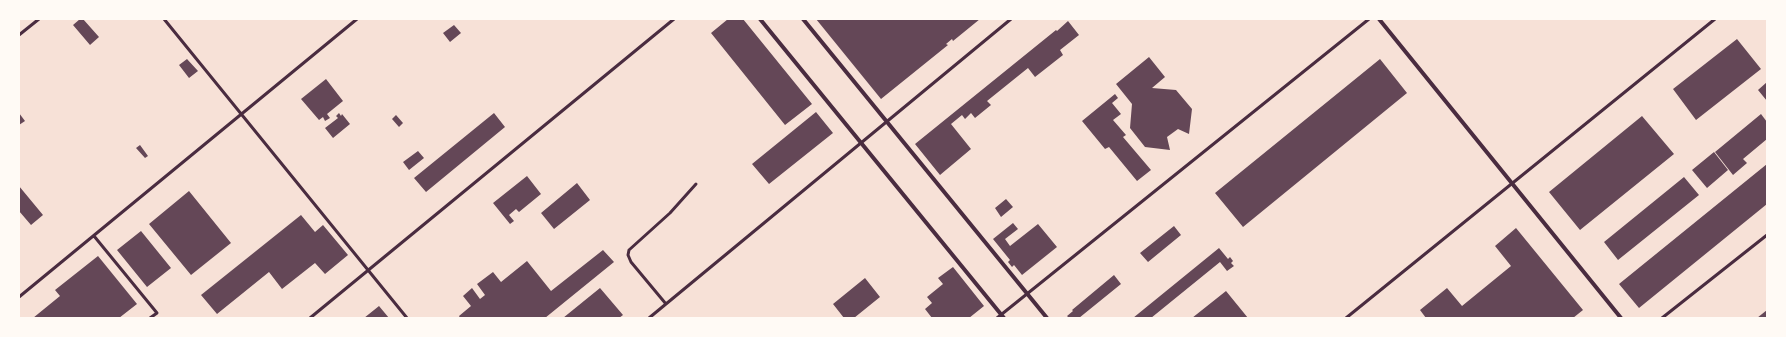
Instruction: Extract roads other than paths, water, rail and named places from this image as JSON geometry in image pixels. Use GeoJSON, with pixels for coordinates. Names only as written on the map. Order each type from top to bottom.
{"type":"FeatureCollection","features":[{"type":"Feature","properties":{"kind":"street"},"geometry":{"type":"LineString","coordinates":[[760,19],[1002,316]]}},
{"type":"Feature","properties":{"kind":"street"},"geometry":{"type":"LineString","coordinates":[[803,19],[1046,318]]}},
{"type":"Feature","properties":{"kind":"street"},"geometry":{"type":"LineString","coordinates":[[1379,19],[1621,318]]}},
{"type":"Feature","properties":{"kind":"lane"},"geometry":{"type":"LineString","coordinates":[[19,35],[39,19]]}},
{"type":"Feature","properties":{"kind":"lane"},"geometry":{"type":"LineString","coordinates":[[164,19],[407,318]]}},
{"type":"Feature","properties":{"kind":"lane"},"geometry":{"type":"LineString","coordinates":[[19,297],[357,19]]}},
{"type":"Feature","properties":{"kind":"lane"},"geometry":{"type":"LineString","coordinates":[[310,318],[674,19]]}},
{"type":"Feature","properties":{"kind":"lane"},"geometry":{"type":"LineString","coordinates":[[649,318],[1011,19]]}},
{"type":"Feature","properties":{"kind":"lane"},"geometry":{"type":"LineString","coordinates":[[997,318],[1002,316],[1027,294],[1369,19]]}},
{"type":"Feature","properties":{"kind":"lane"},"geometry":{"type":"LineString","coordinates":[[1346,318],[1715,19]]}},
{"type":"Feature","properties":{"kind":"lane"},"geometry":{"type":"LineString","coordinates":[[666,304],[631,262],[628,255],[629,250],[670,213],[696,184]]}},
{"type":"Feature","properties":{"kind":"lane"},"geometry":{"type":"LineString","coordinates":[[1662,318],[1767,235]]}},
{"type":"Feature","properties":{"kind":"lane"},"geometry":{"type":"LineString","coordinates":[[94,236],[157,313],[150,318]]}}]}
